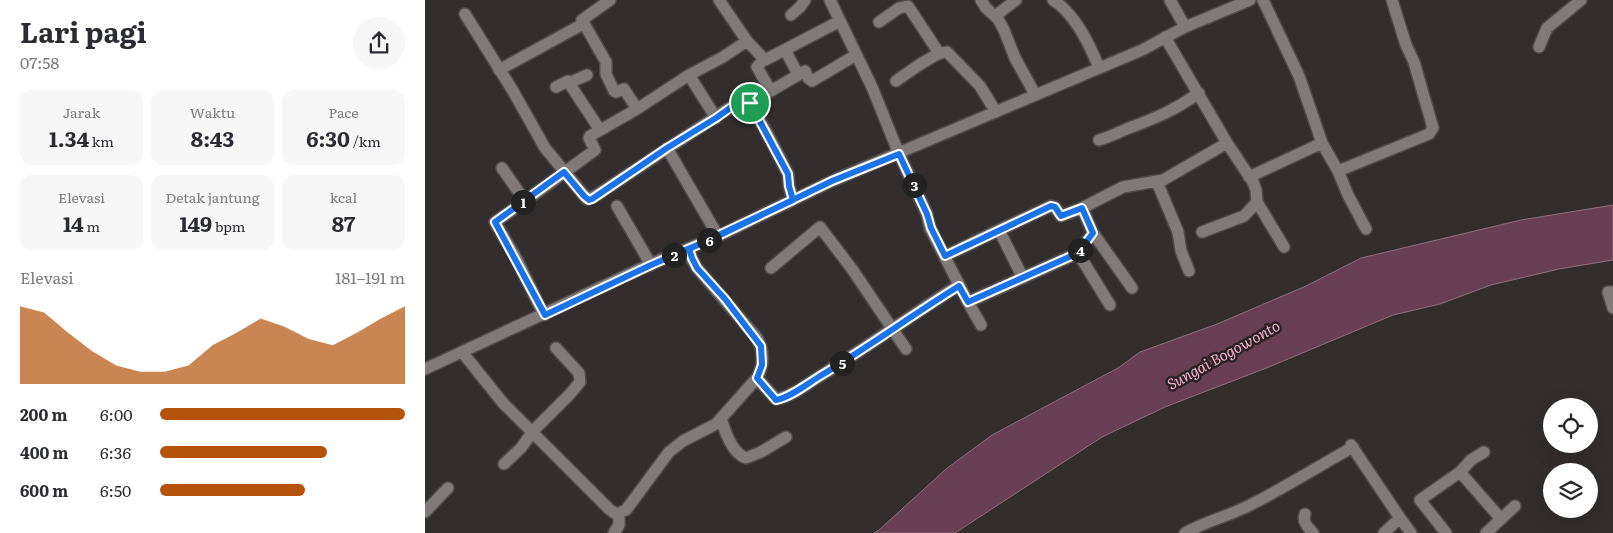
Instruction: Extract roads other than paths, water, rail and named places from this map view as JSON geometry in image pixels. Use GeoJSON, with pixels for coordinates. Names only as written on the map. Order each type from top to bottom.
{"type":"FeatureCollection","features":[{"type":"Feature","properties":{"kind":"street"},"geometry":{"type":"LineString","coordinates":[[610,0],[582,20],[606,62],[606,74],[614,91],[624,89],[637,109]]}},
{"type":"Feature","properties":{"kind":"street"},"geometry":{"type":"LineString","coordinates":[[719,0],[747,41],[764,59]]}},
{"type":"Feature","properties":{"kind":"street"},"geometry":{"type":"LineString","coordinates":[[791,15],[805,0]]}},
{"type":"Feature","properties":{"kind":"street"},"geometry":{"type":"LineString","coordinates":[[830,0],[927,214],[931,228],[959,286],[981,325]]}},
{"type":"Feature","properties":{"kind":"street"},"geometry":{"type":"LineString","coordinates":[[981,0],[1004,30],[1015,58],[1035,94]]}},
{"type":"Feature","properties":{"kind":"street"},"geometry":{"type":"LineString","coordinates":[[995,16],[1016,0]]}},
{"type":"Feature","properties":{"kind":"street"},"geometry":{"type":"LineString","coordinates":[[1053,0],[1070,16],[1092,50],[1099,68]]}},
{"type":"Feature","properties":{"kind":"street"},"geometry":{"type":"LineString","coordinates":[[1170,0],[1185,27]]}},
{"type":"Feature","properties":{"kind":"street"},"geometry":{"type":"LineString","coordinates":[[425,369],[718,236],[832,181],[1142,50],[1185,27],[1250,0]]}},
{"type":"Feature","properties":{"kind":"street"},"geometry":{"type":"LineString","coordinates":[[1263,0],[1299,76],[1323,143],[1339,171],[1347,195],[1366,229]]}},
{"type":"Feature","properties":{"kind":"street"},"geometry":{"type":"LineString","coordinates":[[1339,171],[1429,134],[1433,128],[1414,62],[1392,0]]}},
{"type":"Feature","properties":{"kind":"street"},"geometry":{"type":"LineString","coordinates":[[1539,47],[1547,28],[1581,0]]}},
{"type":"Feature","properties":{"kind":"street"},"geometry":{"type":"LineString","coordinates":[[879,22],[899,8],[908,6],[939,53]]}},
{"type":"Feature","properties":{"kind":"street"},"geometry":{"type":"LineString","coordinates":[[465,14],[532,123],[545,148],[589,200],[744,98],[747,98],[750,103],[788,174],[793,200]]}},
{"type":"Feature","properties":{"kind":"street"},"geometry":{"type":"LineString","coordinates":[[770,90],[757,67],[764,59],[840,21]]}},
{"type":"Feature","properties":{"kind":"street"},"geometry":{"type":"LineString","coordinates":[[499,70],[583,24]]}},
{"type":"Feature","properties":{"kind":"street"},"geometry":{"type":"LineString","coordinates":[[1165,37],[1249,177],[1256,190],[1257,202],[1284,247]]}},
{"type":"Feature","properties":{"kind":"street"},"geometry":{"type":"LineString","coordinates":[[545,315],[495,222],[595,150],[589,136],[637,109],[747,41]]}},
{"type":"Feature","properties":{"kind":"street"},"geometry":{"type":"LineString","coordinates":[[785,50],[799,74]]}},
{"type":"Feature","properties":{"kind":"street"},"geometry":{"type":"LineString","coordinates":[[896,81],[939,53],[947,52],[980,86],[995,112]]}},
{"type":"Feature","properties":{"kind":"street"},"geometry":{"type":"LineString","coordinates":[[750,103],[805,70],[808,78],[812,81],[856,55]]}},
{"type":"Feature","properties":{"kind":"street"},"geometry":{"type":"LineString","coordinates":[[556,87],[587,75]]}},
{"type":"Feature","properties":{"kind":"street"},"geometry":{"type":"LineString","coordinates":[[689,76],[716,118]]}},
{"type":"Feature","properties":{"kind":"street"},"geometry":{"type":"LineString","coordinates":[[569,83],[600,130]]}},
{"type":"Feature","properties":{"kind":"street"},"geometry":{"type":"LineString","coordinates":[[1099,140],[1114,136],[1168,113],[1199,94]]}},
{"type":"Feature","properties":{"kind":"street"},"geometry":{"type":"LineString","coordinates":[[945,256],[1051,206],[1055,207],[1061,216],[1082,208],[1123,187],[1132,184],[1157,182],[1189,166],[1227,143]]}},
{"type":"Feature","properties":{"kind":"street"},"geometry":{"type":"LineString","coordinates":[[1249,177],[1323,143]]}},
{"type":"Feature","properties":{"kind":"street"},"geometry":{"type":"LineString","coordinates":[[667,148],[718,236]]}},
{"type":"Feature","properties":{"kind":"street"},"geometry":{"type":"LineString","coordinates":[[502,168],[525,201]]}},
{"type":"Feature","properties":{"kind":"street"},"geometry":{"type":"LineString","coordinates":[[1157,182],[1178,232],[1181,251],[1189,270]]}},
{"type":"Feature","properties":{"kind":"street"},"geometry":{"type":"LineString","coordinates":[[1202,232],[1244,216],[1257,202]]}},
{"type":"Feature","properties":{"kind":"street"},"geometry":{"type":"LineString","coordinates":[[617,206],[651,265]]}},
{"type":"Feature","properties":{"kind":"street"},"geometry":{"type":"LineString","coordinates":[[1082,208],[1093,233],[1132,288]]}},
{"type":"Feature","properties":{"kind":"street"},"geometry":{"type":"LineString","coordinates":[[771,268],[790,260],[820,227],[839,250],[906,349]]}},
{"type":"Feature","properties":{"kind":"street"},"geometry":{"type":"LineString","coordinates":[[999,230],[1023,278]]}},
{"type":"Feature","properties":{"kind":"street"},"geometry":{"type":"LineString","coordinates":[[968,302],[1078,253],[1093,233]]}},
{"type":"Feature","properties":{"kind":"street"},"geometry":{"type":"LineString","coordinates":[[462,352],[498,397],[609,509],[617,514],[626,510],[669,452],[683,441],[712,426],[721,418],[757,378],[762,365],[761,346],[725,299],[697,268],[689,249]]}},
{"type":"Feature","properties":{"kind":"street"},"geometry":{"type":"LineString","coordinates":[[1078,253],[1110,305]]}},
{"type":"Feature","properties":{"kind":"street"},"geometry":{"type":"LineString","coordinates":[[757,378],[776,400],[779,399],[849,359],[959,286]]}},
{"type":"Feature","properties":{"kind":"street"},"geometry":{"type":"LineString","coordinates":[[1613,292],[1608,292],[1613,308]]}},
{"type":"Feature","properties":{"kind":"street"},"geometry":{"type":"LineString","coordinates":[[504,464],[521,448],[533,431],[580,382],[579,373],[556,348]]}},
{"type":"Feature","properties":{"kind":"street"},"geometry":{"type":"LineString","coordinates":[[721,418],[726,435],[742,457],[746,458],[761,452],[786,437]]}},
{"type":"Feature","properties":{"kind":"street"},"geometry":{"type":"LineString","coordinates":[[1185,533],[1198,525],[1253,504],[1352,446],[1411,533]]}},
{"type":"Feature","properties":{"kind":"street"},"geometry":{"type":"LineString","coordinates":[[1446,533],[1420,500],[1484,452]]}},
{"type":"Feature","properties":{"kind":"street"},"geometry":{"type":"LineString","coordinates":[[1459,472],[1501,519]]}},
{"type":"Feature","properties":{"kind":"street"},"geometry":{"type":"LineString","coordinates":[[425,512],[448,488]]}},
{"type":"Feature","properties":{"kind":"street"},"geometry":{"type":"LineString","coordinates":[[1485,533],[1515,506]]}},
{"type":"Feature","properties":{"kind":"street"},"geometry":{"type":"LineString","coordinates":[[614,533],[619,525],[619,513]]}},
{"type":"Feature","properties":{"kind":"street"},"geometry":{"type":"LineString","coordinates":[[1305,514],[1304,522],[1313,533]]}},
{"type":"Feature","properties":{"kind":"street"},"geometry":{"type":"LineString","coordinates":[[1383,533],[1400,518]]}},
{"type":"Feature","properties":{"kind":"water","name":"Sungai Bogowonto"},"geometry":{"type":"Polygon","coordinates":[[[1613,205],[1613,260],[1559,269],[1491,285],[1440,304],[1393,315],[1269,367],[1165,407],[1102,437],[955,533],[874,533],[946,469],[992,435],[1118,368],[1140,352],[1217,324],[1306,286],[1361,258],[1521,220],[1613,205]]]}}]}
